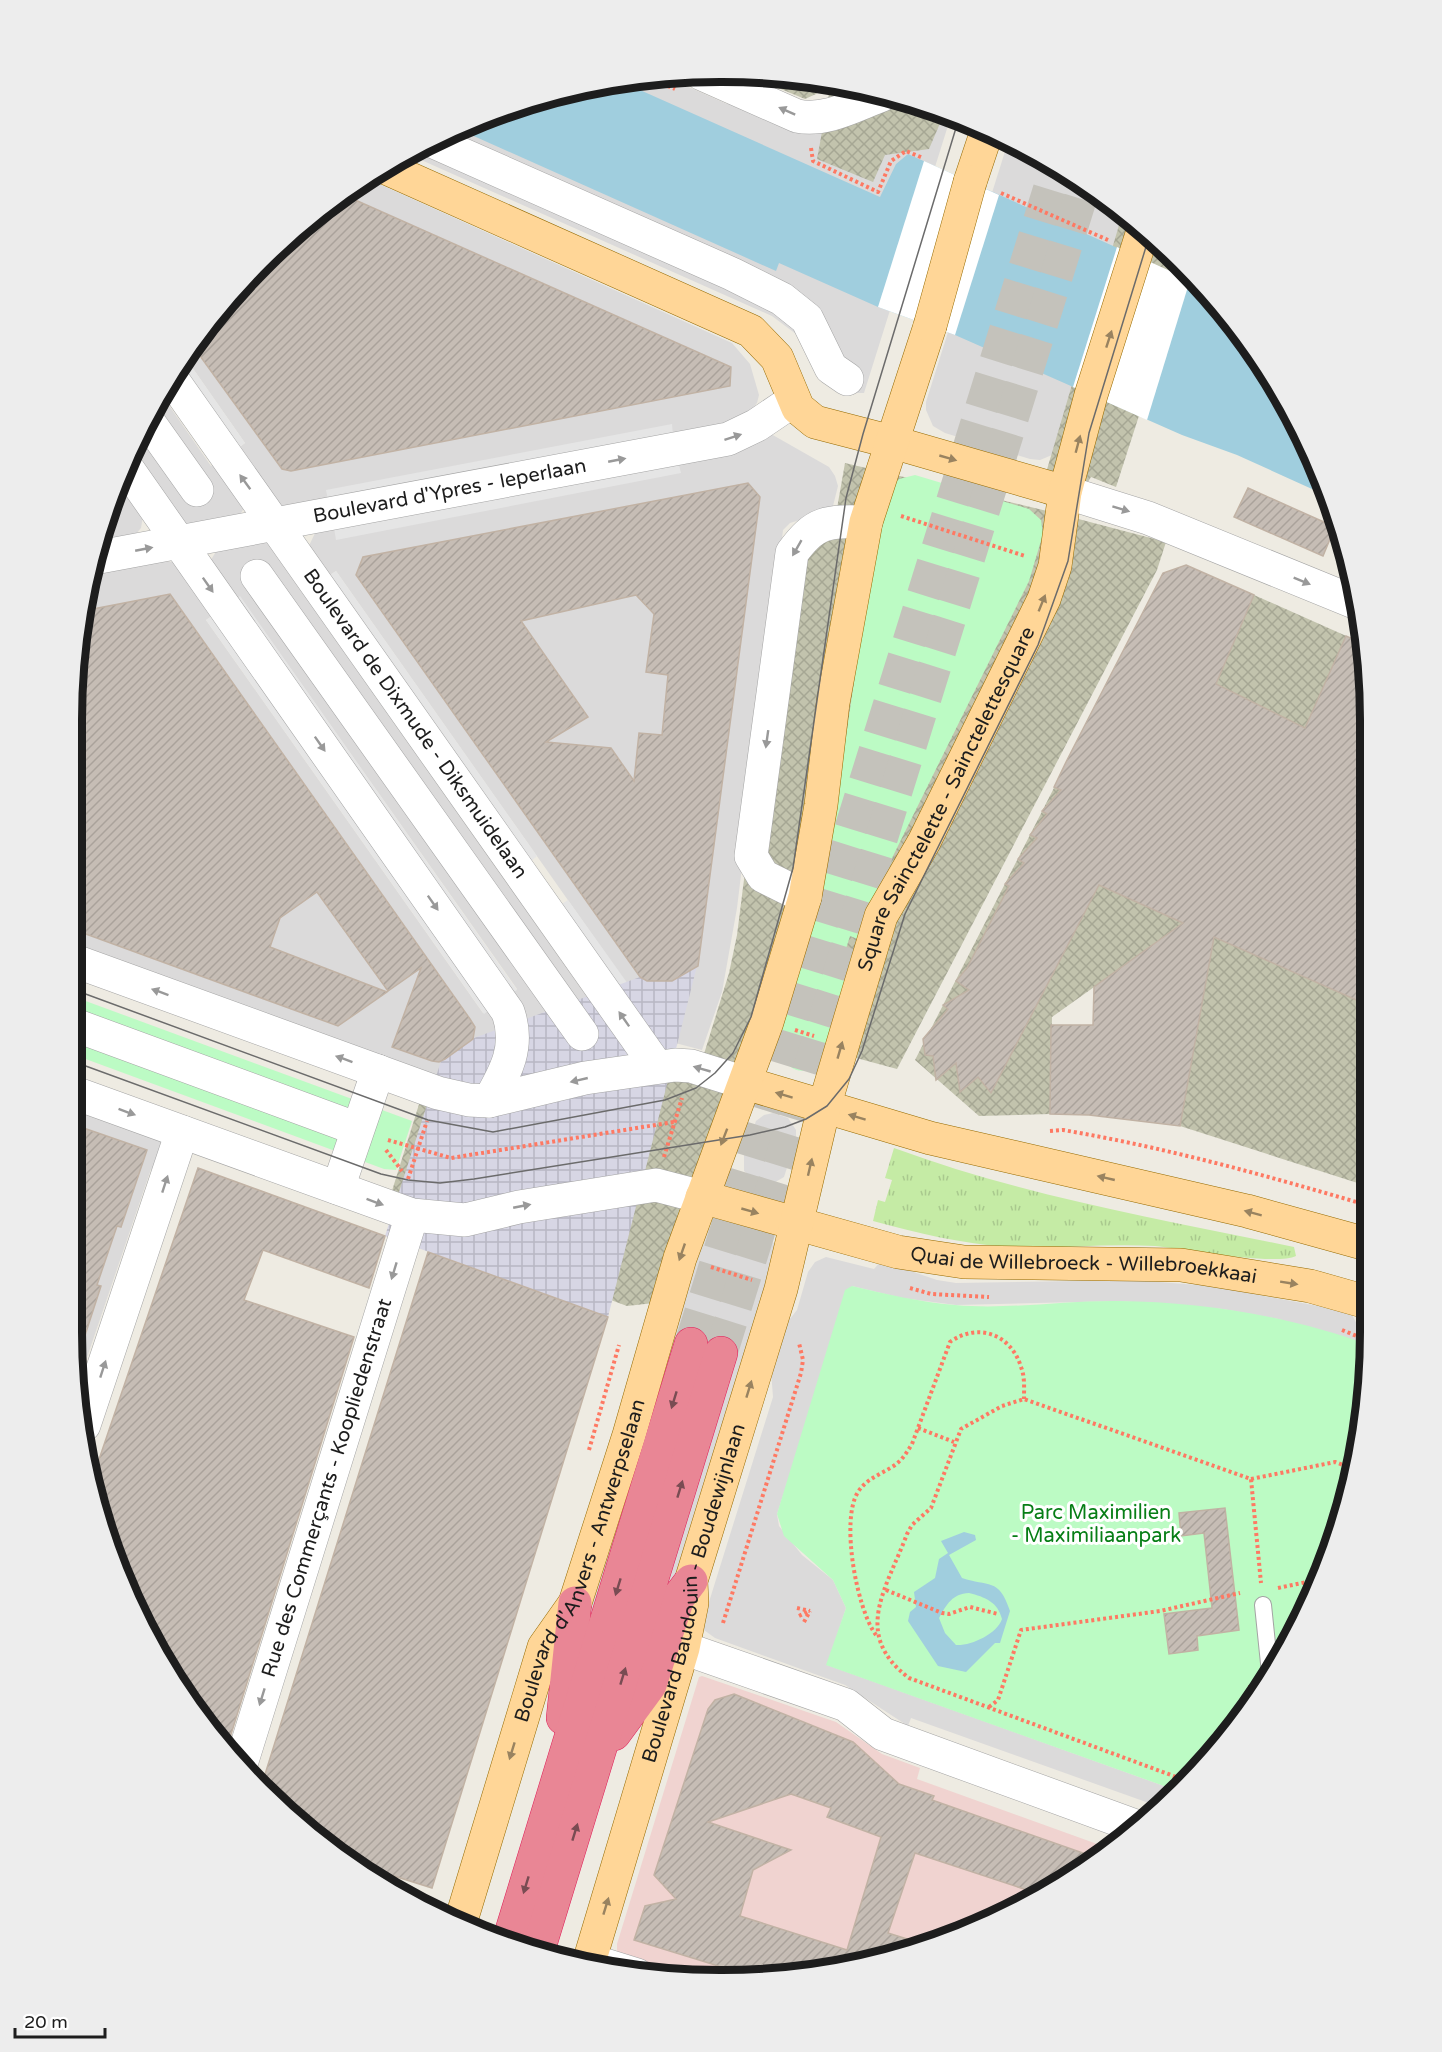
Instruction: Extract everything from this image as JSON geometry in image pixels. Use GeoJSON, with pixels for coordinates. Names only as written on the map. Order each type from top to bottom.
{"type":"FeatureCollection","features":[{"type":"Feature","properties":{"kind":"highway"},"geometry":{"type":"LineString","coordinates":[[511,1934],[691,1344]]}},
{"type":"Feature","properties":{"kind":"highway"},"geometry":{"type":"LineString","coordinates":[[540,1943],[721,1353]]}},
{"type":"Feature","properties":{"kind":"highway"},"geometry":{"type":"LineString","coordinates":[[600,1752],[650,1685],[678,1598],[691,1581]]}},
{"type":"Feature","properties":{"kind":"highway"},"geometry":{"type":"LineString","coordinates":[[557,1789],[575,1602]]}},
{"type":"Feature","properties":{"kind":"main road"},"geometry":{"type":"LineString","coordinates":[[984,140],[930,326],[868,514],[834,703],[821,805],[805,897],[767,1022],[745,1083],[930,1138],[1247,1211],[1360,1242]]}},
{"type":"Feature","properties":{"kind":"main road"},"geometry":{"type":"LineString","coordinates":[[395,172],[751,331],[777,358],[794,400],[805,416],[815,422],[1065,492]]}},
{"type":"Feature","properties":{"kind":"main road","name":"Square Sainctelette - Sainctelettesquare"},"geometry":{"type":"LineString","coordinates":[[798,1224],[824,1107],[881,916],[924,842],[1021,651],[1055,566],[1065,492],[1132,244]]}},
{"type":"Feature","properties":{"kind":"main road","name":"Boulevard d'Anvers - Antwerpselaan"},"geometry":{"type":"LineString","coordinates":[[463,1915],[544,1647],[575,1602],[629,1435],[680,1258],[745,1083]]}},
{"type":"Feature","properties":{"kind":"main road","name":"Quai de Willebroeck - Willebroekkaai"},"geometry":{"type":"LineString","coordinates":[[702,1197],[898,1252],[964,1262],[1181,1265],[1310,1286],[1360,1300]]}},
{"type":"Feature","properties":{"kind":"main road","name":"Boulevard Baudouin - Boudewijnlaan"},"geometry":{"type":"LineString","coordinates":[[591,1956],[683,1648],[692,1603],[691,1581],[781,1289],[798,1224]]}},
{"type":"Feature","properties":{"kind":"street"},"geometry":{"type":"LineString","coordinates":[[720,82],[797,116],[816,118],[836,99],[856,97]]}},
{"type":"Feature","properties":{"kind":"street"},"geometry":{"type":"LineString","coordinates":[[443,146],[728,284],[782,299],[801,312],[811,325],[831,368],[847,379]]}},
{"type":"Feature","properties":{"kind":"street","name":"Boulevard de Dixmude - Diksmuidelaan"},"geometry":{"type":"LineString","coordinates":[[177,387],[657,1067]]}},
{"type":"Feature","properties":{"kind":"street","name":"Boulevard d'Ypres - Ieperlaan"},"geometry":{"type":"LineString","coordinates":[[104,556],[728,439],[757,425],[794,400]]}},
{"type":"Feature","properties":{"kind":"street"},"geometry":{"type":"LineString","coordinates":[[154,429],[197,490]]}},
{"type":"Feature","properties":{"kind":"street"},"geometry":{"type":"LineString","coordinates":[[132,475],[508,1012],[512,1024],[512,1052],[506,1072],[489,1101]]}},
{"type":"Feature","properties":{"kind":"street"},"geometry":{"type":"LineString","coordinates":[[1065,492],[1148,518],[1348,599]]}},
{"type":"Feature","properties":{"kind":"street"},"geometry":{"type":"LineString","coordinates":[[805,897],[764,876],[751,856],[792,553],[808,531],[868,514]]}},
{"type":"Feature","properties":{"kind":"street"},"geometry":{"type":"LineString","coordinates":[[256,576],[582,1034]]}},
{"type":"Feature","properties":{"kind":"street"},"geometry":{"type":"LineString","coordinates":[[82,964],[438,1093],[469,1100],[489,1101],[585,1078],[657,1067],[691,1066],[745,1083]]}},
{"type":"Feature","properties":{"kind":"street"},"geometry":{"type":"LineString","coordinates":[[82,1028],[352,1127]]}},
{"type":"Feature","properties":{"kind":"street"},"geometry":{"type":"LineString","coordinates":[[338,1188],[378,1071]]}},
{"type":"Feature","properties":{"kind":"street"},"geometry":{"type":"LineString","coordinates":[[82,1096],[412,1215],[465,1220],[542,1202],[656,1185],[702,1197]]}},
{"type":"Feature","properties":{"kind":"street"},"geometry":{"type":"LineString","coordinates":[[88,1413],[182,1132]]}},
{"type":"Feature","properties":{"kind":"street","name":"Rue des Commerçants - Koopliedenstraat"},"geometry":{"type":"LineString","coordinates":[[244,1755],[412,1215]]}},
{"type":"Feature","properties":{"kind":"street"},"geometry":{"type":"LineString","coordinates":[[683,1648],[846,1705],[883,1734],[1128,1823]]}},
{"type":"Feature","properties":{"kind":"lane"},"geometry":{"type":"LineString","coordinates":[[1262,1598],[1269,1659]]}},
{"type":"Feature","properties":{"kind":"path"},"geometry":{"type":"LineString","coordinates":[[811,141],[813,161],[878,192],[891,161],[906,151],[923,159]]}},
{"type":"Feature","properties":{"kind":"path"},"geometry":{"type":"LineString","coordinates":[[1001,193],[1132,244]]}},
{"type":"Feature","properties":{"kind":"path"},"geometry":{"type":"LineString","coordinates":[[868,514],[1055,566]]}},
{"type":"Feature","properties":{"kind":"path"},"geometry":{"type":"LineString","coordinates":[[783,1027],[817,1037]]}},
{"type":"Feature","properties":{"kind":"path"},"geometry":{"type":"LineString","coordinates":[[663,1161],[683,1094]]}},
{"type":"Feature","properties":{"kind":"path"},"geometry":{"type":"LineString","coordinates":[[385,1139],[451,1158],[675,1122]]}},
{"type":"Feature","properties":{"kind":"path"},"geometry":{"type":"LineString","coordinates":[[680,1258],[781,1289]]}},
{"type":"Feature","properties":{"kind":"path"},"geometry":{"type":"LineString","coordinates":[[1024,1399],[1021,1365],[1004,1340],[989,1332],[960,1335],[950,1342],[918,1428],[903,1458],[866,1483],[857,1494],[853,1508],[851,1533],[861,1607],[867,1623],[896,1668],[909,1678],[1177,1777]]}},
{"type":"Feature","properties":{"kind":"path"},"geometry":{"type":"LineString","coordinates":[[878,1638],[875,1625],[886,1590],[912,1525],[931,1508],[954,1442],[961,1429],[1012,1401],[1024,1399],[1251,1479],[1335,1462],[1345,1466]]}},
{"type":"Feature","properties":{"kind":"path"},"geometry":{"type":"LineString","coordinates":[[918,1428],[954,1442]]}},
{"type":"Feature","properties":{"kind":"path"},"geometry":{"type":"LineString","coordinates":[[1251,1479],[1262,1598]]}},
{"type":"Feature","properties":{"kind":"path"},"geometry":{"type":"LineString","coordinates":[[1271,1589],[1308,1582]]}},
{"type":"Feature","properties":{"kind":"path"},"geometry":{"type":"LineString","coordinates":[[886,1590],[942,1613],[949,1614],[970,1607],[998,1614]]}},
{"type":"Feature","properties":{"kind":"path"},"geometry":{"type":"LineString","coordinates":[[988,1708],[998,1700],[1021,1630],[1160,1611],[1240,1593]]}},
{"type":"Feature","properties":{"kind":"path"},"geometry":{"type":"LineString","coordinates":[[797,1608],[810,1611]]}},
{"type":"Feature","properties":{"kind":"path"},"geometry":{"type":"LineString","coordinates":[[799,1616],[810,1611]]}},
{"type":"Feature","properties":{"kind":"path"},"geometry":{"type":"LineString","coordinates":[[804,1622],[810,1611]]}},
{"type":"Feature","properties":{"kind":"shaded area"},"geometry":{"type":"Polygon","coordinates":[[[679,84],[727,104],[730,97],[743,103],[867,100],[948,125],[864,393],[852,393],[796,334],[772,316],[419,159],[477,131],[556,104],[638,88],[679,84]]]}},
{"type":"Feature","properties":{"kind":"shaded area"},"geometry":{"type":"Polygon","coordinates":[[[771,85],[820,91],[805,99],[771,85]]]}},
{"type":"Feature","properties":{"kind":"shaded area"},"geometry":{"type":"Polygon","coordinates":[[[829,92],[886,104],[941,122],[929,149],[885,155],[873,182],[817,159],[829,92]]]}},
{"type":"Feature","properties":{"kind":"shaded area"},"geometry":{"type":"Polygon","coordinates":[[[1006,149],[1076,190],[1128,230],[1052,455],[1040,460],[1030,459],[945,433],[933,426],[926,410],[926,402],[1006,149]]]}},
{"type":"Feature","properties":{"kind":"shaded area"},"geometry":{"type":"Polygon","coordinates":[[[377,183],[732,343],[750,364],[759,395],[757,403],[746,416],[771,434],[829,467],[838,486],[832,510],[790,523],[783,530],[737,908],[722,992],[702,1050],[656,1038],[627,984],[336,571],[327,577],[308,548],[315,533],[287,507],[281,506],[236,450],[245,443],[191,365],[214,332],[270,270],[332,214],[377,183]]]}},
{"type":"Feature","properties":{"kind":"shaded area"},"geometry":{"type":"Polygon","coordinates":[[[1120,222],[1182,281],[1116,487],[1091,477],[1067,516],[1166,542],[1157,570],[897,1069],[753,1030],[663,1302],[627,1306],[436,1235],[386,1210],[425,1085],[704,1054],[729,973],[737,935],[785,555],[836,514],[845,463],[1064,515],[1038,500],[1120,222]]]}},
{"type":"Feature","properties":{"kind":"shaded area"},"geometry":{"type":"Polygon","coordinates":[[[191,365],[245,443],[236,450],[184,376],[191,365]]]}},
{"type":"Feature","properties":{"kind":"shaded area"},"geometry":{"type":"Polygon","coordinates":[[[167,403],[211,466],[218,462],[244,508],[240,515],[184,525],[137,466],[143,461],[140,457],[167,403]]]}},
{"type":"Feature","properties":{"kind":"shaded area"},"geometry":{"type":"Polygon","coordinates":[[[672,424],[673,436],[328,500],[326,490],[672,424]]]}},
{"type":"Feature","properties":{"kind":"shaded area"},"geometry":{"type":"Polygon","coordinates":[[[678,461],[681,473],[336,540],[334,528],[678,461]]]}},
{"type":"Feature","properties":{"kind":"shaded area"},"geometry":{"type":"Polygon","coordinates":[[[126,489],[143,516],[141,528],[134,536],[108,542],[126,489]]]}},
{"type":"Feature","properties":{"kind":"shaded area"},"geometry":{"type":"Polygon","coordinates":[[[266,541],[594,1007],[541,1069],[510,994],[517,989],[240,597],[233,601],[209,563],[217,550],[266,541]]]}},
{"type":"Feature","properties":{"kind":"shaded area"},"geometry":{"type":"Polygon","coordinates":[[[104,556],[175,562],[215,614],[206,620],[483,1013],[493,1007],[500,1024],[454,1082],[82,947],[84,679],[88,638],[104,556]]]}},
{"type":"Feature","properties":{"kind":"shaded area"},"geometry":{"type":"Polygon","coordinates":[[[336,571],[537,856],[529,863],[327,577],[336,571]]]}},
{"type":"Feature","properties":{"kind":"shaded area"},"geometry":{"type":"Polygon","coordinates":[[[1254,595],[1354,640],[1360,721],[1360,1184],[1180,1126],[1193,1050],[1184,923],[1052,1017],[1050,1114],[979,1116],[915,1060],[1130,639],[1216,684],[1254,595]]]}},
{"type":"Feature","properties":{"kind":"shaded area"},"geometry":{"type":"Polygon","coordinates":[[[240,596],[517,990],[510,994],[233,601],[240,596]]]}},
{"type":"Feature","properties":{"kind":"shaded area"},"geometry":{"type":"Polygon","coordinates":[[[215,614],[493,1007],[484,1014],[206,620],[215,614]]]}},
{"type":"Feature","properties":{"kind":"shaded area"},"geometry":{"type":"Polygon","coordinates":[[[568,900],[628,984],[619,991],[559,906],[568,900]]]}},
{"type":"Feature","properties":{"kind":"shaded area"},"geometry":{"type":"Polygon","coordinates":[[[697,966],[608,1317],[385,1236],[441,1061],[474,1038],[640,977],[649,981],[672,981],[697,966]]]}},
{"type":"Feature","properties":{"kind":"shaded area"},"geometry":{"type":"Polygon","coordinates":[[[82,1104],[164,1136],[159,1172],[151,1169],[84,1367],[82,1104]]]}},
{"type":"Feature","properties":{"kind":"shaded area"},"geometry":{"type":"Polygon","coordinates":[[[773,1113],[788,1118],[796,1130],[796,1140],[784,1177],[772,1184],[760,1184],[744,1171],[744,1154],[756,1121],[764,1115],[773,1113]]]}},
{"type":"Feature","properties":{"kind":"shaded area"},"geometry":{"type":"Polygon","coordinates":[[[720,1223],[769,1238],[777,1251],[650,1662],[643,1661],[737,1359],[679,1340],[586,1642],[579,1641],[706,1232],[712,1225],[720,1223]]]}},
{"type":"Feature","properties":{"kind":"shaded area"},"geometry":{"type":"Polygon","coordinates":[[[826,1257],[874,1269],[881,1261],[937,1280],[956,1283],[1133,1280],[1211,1286],[1318,1306],[1352,1315],[1360,1327],[1359,1342],[1278,1319],[1223,1309],[1120,1301],[956,1305],[902,1298],[852,1286],[777,1514],[779,1526],[802,1555],[833,1580],[846,1608],[827,1665],[1167,1787],[1150,1803],[911,1718],[908,1726],[845,1685],[715,1638],[704,1630],[704,1618],[773,1397],[771,1371],[786,1324],[797,1310],[808,1272],[815,1262],[826,1257]]]}},
{"type":"Feature","properties":{"kind":"shaded area"},"geometry":{"type":"Polygon","coordinates":[[[702,1676],[836,1722],[882,1754],[920,1768],[917,1779],[1100,1845],[1040,1884],[1003,1904],[926,1936],[886,1948],[804,1964],[763,1968],[721,1970],[628,1962],[617,1953],[617,1944],[699,1677],[702,1676]]]}},
{"type":"Feature","properties":{"kind":"green space"},"geometry":{"type":"Polygon","coordinates":[[[915,475],[1029,509],[1041,520],[1043,534],[1029,581],[893,856],[860,940],[850,936],[844,955],[833,952],[831,959],[851,968],[823,1057],[811,1068],[801,1071],[790,1066],[779,1055],[778,1043],[814,921],[828,859],[874,546],[892,487],[899,479],[915,475]]]}},
{"type":"Feature","properties":{"kind":"green space"},"geometry":{"type":"Polygon","coordinates":[[[82,1000],[412,1121],[396,1170],[384,1169],[82,1058],[82,1000]]]}},
{"type":"Feature","properties":{"kind":"green space"},"geometry":{"type":"Polygon","coordinates":[[[894,1148],[992,1180],[1042,1193],[1294,1247],[1296,1256],[1285,1259],[1250,1258],[1137,1245],[991,1246],[923,1234],[873,1221],[878,1200],[885,1202],[892,1180],[885,1178],[894,1148]]]}},
{"type":"Feature","properties":{"kind":"green space","name":"Parc Maximilien - Maximiliaanpark"},"geometry":{"type":"Polygon","coordinates":[[[852,1286],[916,1300],[975,1306],[1119,1301],[1182,1304],[1277,1319],[1359,1342],[1354,1414],[1347,1456],[1326,1536],[1311,1575],[1294,1613],[1252,1686],[1228,1720],[1167,1787],[826,1665],[846,1608],[833,1580],[784,1536],[777,1514],[845,1290],[852,1286]]]}},
{"type":"Feature","properties":{"kind":"water"},"geometry":{"type":"Polygon","coordinates":[[[636,88],[880,197],[896,164],[908,154],[1176,274],[1228,332],[1252,366],[1294,439],[1316,491],[1237,455],[1182,435],[955,335],[878,307],[779,263],[776,271],[470,134],[516,116],[556,104],[636,88]]]}},
{"type":"Feature","properties":{"kind":"water"},"geometry":{"type":"Polygon","coordinates":[[[964,1532],[975,1535],[976,1540],[949,1555],[962,1578],[997,1588],[1006,1600],[1010,1611],[1000,1643],[995,1643],[966,1672],[938,1666],[908,1621],[910,1612],[916,1607],[914,1592],[935,1578],[939,1559],[948,1553],[941,1541],[964,1532]],[[969,1593],[954,1598],[939,1618],[945,1633],[956,1645],[983,1638],[995,1630],[1002,1619],[994,1604],[969,1593]]]}},
{"type":"Feature","properties":{"kind":"pier"},"geometry":{"type":"Polygon","coordinates":[[[924,161],[999,195],[955,335],[878,307],[924,161]]]}},
{"type":"Feature","properties":{"kind":"pier"},"geometry":{"type":"Polygon","coordinates":[[[1117,247],[1175,273],[1188,287],[1147,420],[1073,387],[1117,247]]]}},
{"type":"Feature","properties":{"kind":"building"},"geometry":{"type":"Polygon","coordinates":[[[353,199],[731,367],[730,386],[291,471],[282,469],[199,354],[241,300],[270,270],[300,241],[353,199]]]}},
{"type":"Feature","properties":{"kind":"building"},"geometry":{"type":"Polygon","coordinates":[[[748,483],[760,497],[698,966],[672,981],[647,981],[640,977],[356,575],[363,557],[748,483]],[[636,595],[521,621],[588,717],[546,742],[611,748],[634,781],[639,733],[662,735],[668,675],[646,672],[654,614],[636,595]]]}},
{"type":"Feature","properties":{"kind":"building"},"geometry":{"type":"Polygon","coordinates":[[[1248,488],[1328,524],[1332,535],[1323,556],[1234,517],[1248,488]]]}},
{"type":"Feature","properties":{"kind":"building"},"geometry":{"type":"Polygon","coordinates":[[[1186,565],[1254,595],[1216,684],[1305,728],[1346,636],[1354,640],[1360,721],[1360,1002],[1214,937],[1180,1126],[1089,1115],[1050,1114],[1051,1025],[1093,1025],[1094,987],[1183,923],[1099,885],[991,1093],[978,1077],[960,1092],[956,1063],[936,1080],[933,1056],[925,1055],[923,1039],[948,1009],[943,1005],[969,990],[956,981],[967,968],[1009,886],[1005,884],[1024,863],[1018,859],[1037,838],[1030,835],[1047,814],[1042,811],[1061,790],[1054,787],[1163,573],[1186,565]]]}},
{"type":"Feature","properties":{"kind":"building"},"geometry":{"type":"Polygon","coordinates":[[[170,594],[470,1019],[475,1027],[473,1039],[439,1062],[392,1047],[421,968],[388,991],[317,892],[280,918],[270,947],[387,992],[338,1026],[82,933],[82,721],[84,679],[93,609],[170,594]]]}},
{"type":"Feature","properties":{"kind":"building"},"geometry":{"type":"Polygon","coordinates":[[[82,1127],[147,1150],[121,1227],[117,1226],[97,1285],[101,1286],[83,1343],[82,1127]]]}},
{"type":"Feature","properties":{"kind":"building"},"geometry":{"type":"Polygon","coordinates":[[[198,1168],[385,1236],[369,1288],[263,1250],[244,1300],[354,1337],[230,1739],[190,1686],[148,1613],[116,1536],[97,1465],[198,1168]]]}},
{"type":"Feature","properties":{"kind":"building"},"geometry":{"type":"Polygon","coordinates":[[[428,1252],[608,1317],[432,1888],[383,1873],[366,1862],[300,1811],[264,1776],[428,1252]]]}},
{"type":"Feature","properties":{"kind":"building"},"geometry":{"type":"Polygon","coordinates":[[[1225,1508],[1239,1630],[1197,1636],[1198,1650],[1169,1654],[1164,1614],[1212,1608],[1204,1533],[1181,1536],[1179,1513],[1225,1508]]]}},
{"type":"Feature","properties":{"kind":"building"},"geometry":{"type":"Polygon","coordinates":[[[734,1694],[853,1742],[899,1784],[934,1796],[932,1800],[1087,1854],[1028,1890],[915,1853],[888,1933],[912,1940],[846,1957],[804,1964],[730,1970],[634,1940],[645,1906],[676,1899],[654,1875],[708,1709],[715,1700],[734,1694]],[[791,1794],[708,1822],[791,1850],[753,1870],[740,1916],[847,1950],[881,1837],[827,1817],[831,1808],[791,1794]]]}},
{"type":"Feature","properties":{"kind":"tunnel"},"geometry":{"type":"LineString","coordinates":[[691,1344],[1053,176]]}},
{"type":"Feature","properties":{"kind":"tunnel"},"geometry":{"type":"LineString","coordinates":[[721,1353],[1082,194]]}},
{"type":"Feature","properties":{"kind":"tram line"},"geometry":{"type":"LineString","coordinates":[[82,993],[428,1120],[493,1132],[665,1100],[696,1088],[715,1073],[733,1053],[751,1017],[793,868],[846,498],[863,434],[956,128]]}},
{"type":"Feature","properties":{"kind":"tram line"},"geometry":{"type":"LineString","coordinates":[[82,1065],[381,1174],[408,1180],[440,1183],[750,1135],[785,1127],[806,1119],[827,1106],[849,1079],[862,1051],[905,914],[1038,645],[1068,561],[1089,433],[1146,245]]}}]}
